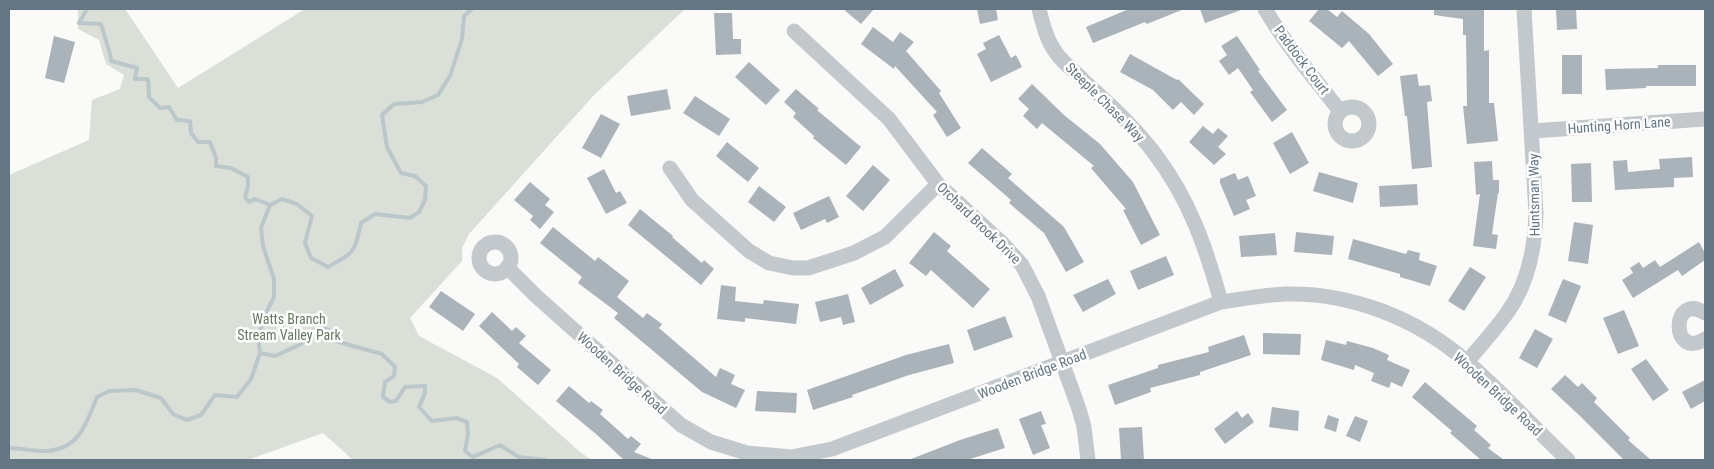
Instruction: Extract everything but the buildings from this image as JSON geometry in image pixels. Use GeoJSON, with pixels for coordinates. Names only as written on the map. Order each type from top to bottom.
{"type":"FeatureCollection","features":[{"type":"Feature","properties":{"kind":"street","name":"Steeple Chase Way"},"geometry":{"type":"LineString","coordinates":[[1039,9],[1045,31],[1057,55],[1132,126],[1176,184],[1201,237],[1221,302]]}},
{"type":"Feature","properties":{"kind":"street","name":"Paddock Court"},"geometry":{"type":"LineString","coordinates":[[1265,9],[1296,54],[1340,111]]}},
{"type":"Feature","properties":{"kind":"street","name":"Huntsman Way"},"geometry":{"type":"LineString","coordinates":[[1467,362],[1508,313],[1525,281],[1535,241],[1536,213],[1524,9]]}},
{"type":"Feature","properties":{"kind":"street","name":"Orchard Brook Drive"},"geometry":{"type":"LineString","coordinates":[[794,31],[889,119],[938,184],[1003,244],[1022,265],[1038,296],[1079,409],[1084,428],[1088,460]]}},
{"type":"Feature","properties":{"kind":"street","name":"Hunting Horn Lane"},"geometry":{"type":"LineString","coordinates":[[1532,131],[1705,119]]}},
{"type":"Feature","properties":{"kind":"street"},"geometry":{"type":"LineString","coordinates":[[670,168],[692,200],[749,251],[769,263],[793,268],[808,268],[854,254],[885,237],[938,184]]}},
{"type":"Feature","properties":{"kind":"street","name":"Wooden Bridge Road"},"geometry":{"type":"LineString","coordinates":[[508,267],[536,296],[681,425],[711,442],[747,454],[790,457],[832,449],[1221,302],[1264,295],[1288,294],[1320,296],[1352,302],[1380,310],[1429,333],[1467,362],[1568,460]]}},
{"type":"Feature","properties":{"kind":"street"},"geometry":{"type":"LineString","coordinates":[[1705,313],[1696,310],[1686,312],[1682,315],[1678,325],[1680,335],[1688,342],[1699,343],[1705,339]]}},
{"type":"Feature","properties":{"kind":"green space","name":"Watts Branch Stream Valley Park"},"geometry":{"type":"Polygon","coordinates":[[[78,9],[125,9],[178,88],[305,9],[685,9],[594,95],[469,234],[462,248],[462,261],[410,318],[419,336],[497,378],[580,452],[592,460],[353,460],[323,433],[248,460],[9,460],[9,175],[89,140],[92,100],[120,89],[124,75],[106,64],[99,40],[78,29],[78,9]]]}},
{"type":"Feature","properties":{"kind":"waterway"},"geometry":{"type":"LineString","coordinates":[[87,9],[79,23],[101,24],[111,61],[137,68],[135,79],[148,79],[149,97],[160,108],[169,107],[177,120],[190,121],[191,133],[198,142],[210,142],[216,158],[216,166],[231,168],[248,177],[245,197],[249,202],[255,199],[270,205]]}},
{"type":"Feature","properties":{"kind":"waterway"},"geometry":{"type":"LineString","coordinates":[[9,448],[48,451],[68,445],[86,424],[97,397],[109,391],[136,390],[161,398],[173,414],[187,420],[201,415],[215,395],[237,397],[251,379],[260,353],[258,338],[266,313],[274,297],[274,279],[263,246],[261,228],[270,205],[282,199],[297,204],[312,216],[305,243],[311,258],[328,267],[352,251],[361,223],[375,214],[410,218],[419,212],[425,200],[426,186],[415,176],[401,173],[387,147],[382,115],[394,104],[422,102],[438,95],[450,76],[462,39],[464,16],[472,9]]}},
{"type":"Feature","properties":{"kind":"waterway"},"geometry":{"type":"LineString","coordinates":[[260,353],[275,356],[301,344],[320,325],[331,332],[335,341],[382,354],[395,367],[394,376],[385,382],[383,397],[390,402],[396,401],[405,387],[425,386],[425,393],[419,407],[432,421],[456,418],[467,422],[468,434],[465,451],[473,457],[500,445],[519,457],[545,460]]}}]}
